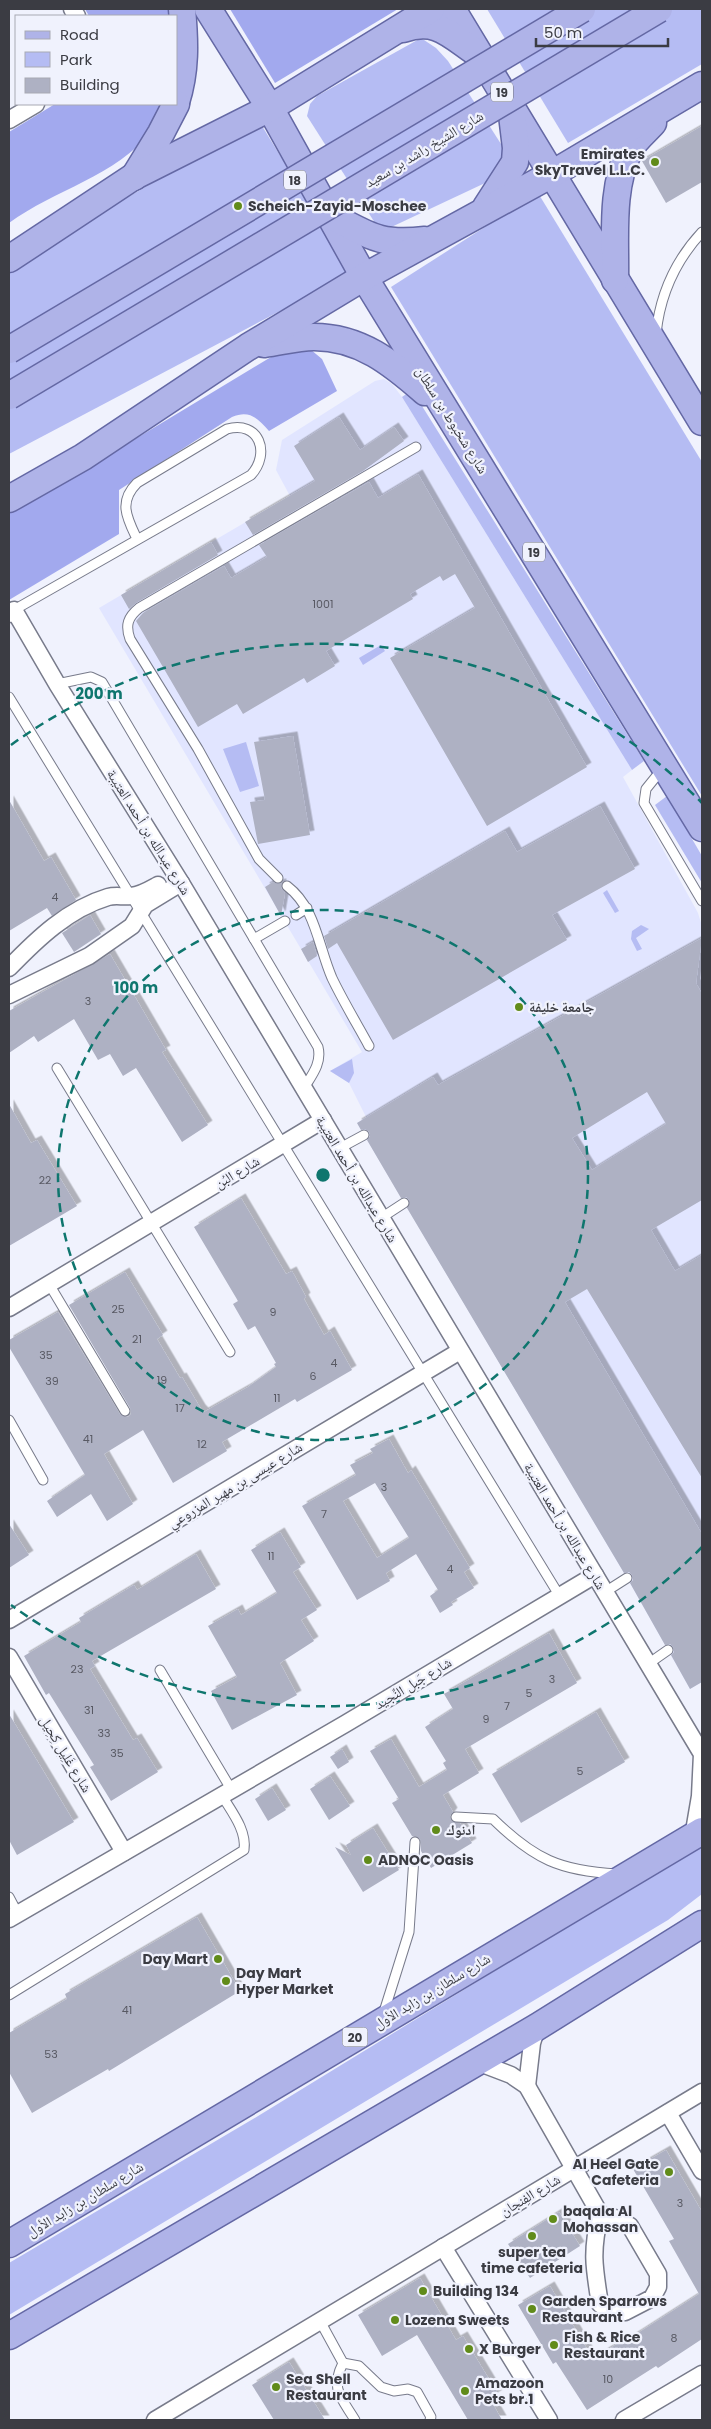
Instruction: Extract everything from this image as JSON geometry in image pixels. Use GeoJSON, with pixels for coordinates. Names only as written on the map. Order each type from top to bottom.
{"type":"FeatureCollection","features":[{"type":"Feature","properties":{"kind":"main road"},"geometry":{"type":"LineString","coordinates":[[178,97],[183,81],[185,55],[182,9]]}},
{"type":"Feature","properties":{"kind":"main road","name":"شارع شخبوط بن سلطان"},"geometry":{"type":"LineString","coordinates":[[208,9],[270,108],[364,278],[702,828]]}},
{"type":"Feature","properties":{"kind":"main road"},"geometry":{"type":"LineString","coordinates":[[9,259],[133,177],[270,108],[431,9]]}},
{"type":"Feature","properties":{"kind":"main road","name":"19"},"geometry":{"type":"LineString","coordinates":[[452,9],[702,422]]}},
{"type":"Feature","properties":{"kind":"main road","name":"18"},"geometry":{"type":"LineString","coordinates":[[9,350],[582,9]]}},
{"type":"Feature","properties":{"kind":"main road","name":"شارع الشيخ راشد بن سعيد"},"geometry":{"type":"LineString","coordinates":[[9,396],[659,9]]}},
{"type":"Feature","properties":{"kind":"main road"},"geometry":{"type":"LineString","coordinates":[[396,31],[416,25],[431,25],[441,28],[480,55]]}},
{"type":"Feature","properties":{"kind":"main road"},"geometry":{"type":"LineString","coordinates":[[299,159],[295,127],[297,109],[305,92],[319,78]]}},
{"type":"Feature","properties":{"kind":"main road"},"geometry":{"type":"LineString","coordinates":[[9,499],[83,457],[248,347],[364,278],[552,174],[702,85]]}},
{"type":"Feature","properties":{"kind":"main road"},"geometry":{"type":"LineString","coordinates":[[616,281],[616,220],[620,173],[631,147],[670,104]]}},
{"type":"Feature","properties":{"kind":"main road"},"geometry":{"type":"LineString","coordinates":[[133,177],[162,133],[175,105]]}},
{"type":"Feature","properties":{"kind":"main road"},"geometry":{"type":"LineString","coordinates":[[483,212],[515,162],[516,148],[511,106]]}},
{"type":"Feature","properties":{"kind":"main road"},"geometry":{"type":"LineString","coordinates":[[331,216],[376,239],[387,242],[435,238]]}},
{"type":"Feature","properties":{"kind":"main road"},"geometry":{"type":"LineString","coordinates":[[248,347],[312,337],[350,342],[379,355],[395,366],[446,411]]}},
{"type":"Feature","properties":{"kind":"main road","name":"شارع سلطان بن زايد الأول"},"geometry":{"type":"LineString","coordinates":[[13,2238],[697,1834]]}},
{"type":"Feature","properties":{"kind":"main road"},"geometry":{"type":"LineString","coordinates":[[9,2336],[537,2027],[702,1924]]}},
{"type":"Feature","properties":{"kind":"street"},"geometry":{"type":"LineString","coordinates":[[9,120],[34,105]]}},
{"type":"Feature","properties":{"kind":"street","name":"شارع عبدالله بن أحمد العتيبة"},"geometry":{"type":"LineString","coordinates":[[12,612],[178,879],[702,1754],[697,1834]]}},
{"type":"Feature","properties":{"kind":"street"},"geometry":{"type":"LineString","coordinates":[[9,995],[72,966],[126,932],[132,926],[136,903],[146,892],[178,879]]}},
{"type":"Feature","properties":{"kind":"street"},"geometry":{"type":"LineString","coordinates":[[9,968],[49,929],[63,920],[110,897],[136,903]]}},
{"type":"Feature","properties":{"kind":"street","name":"شارع البُن"},"geometry":{"type":"LineString","coordinates":[[9,1308],[323,1120]]}},
{"type":"Feature","properties":{"kind":"street","name":"شارع عيسى بن مهير المزروعي"},"geometry":{"type":"LineString","coordinates":[[9,1620],[460,1350]]}},
{"type":"Feature","properties":{"kind":"street","name":"شارع جَبل النِّجيد"},"geometry":{"type":"LineString","coordinates":[[14,1916],[226,1791],[345,1724],[595,1575]]}},
{"type":"Feature","properties":{"kind":"street","name":"شارع غَلِيل كِحِيل"},"geometry":{"type":"LineString","coordinates":[[9,1656],[124,1852]]}},
{"type":"Feature","properties":{"kind":"street"},"geometry":{"type":"LineString","coordinates":[[527,2086],[532,2043],[537,2027]]}},
{"type":"Feature","properties":{"kind":"street"},"geometry":{"type":"LineString","coordinates":[[477,2062],[511,2075],[527,2086],[600,2214],[593,2256],[600,2304],[612,2313],[625,2312],[652,2298],[658,2287],[658,2274],[630,2226],[618,2219],[600,2214]]}},
{"type":"Feature","properties":{"kind":"street","name":"شارع الفِنجان"},"geometry":{"type":"LineString","coordinates":[[155,2420],[702,2092]]}},
{"type":"Feature","properties":{"kind":"street"},"geometry":{"type":"LineString","coordinates":[[668,2113],[702,2171]]}},
{"type":"Feature","properties":{"kind":"street"},"geometry":{"type":"LineString","coordinates":[[443,2247],[549,2420]]}},
{"type":"Feature","properties":{"kind":"street"},"geometry":{"type":"LineString","coordinates":[[624,2420],[702,2374]]}},
{"type":"Feature","properties":{"kind":"lane"},"geometry":{"type":"LineString","coordinates":[[655,344],[658,317],[665,290],[676,265],[702,232]]}},
{"type":"Feature","properties":{"kind":"lane"},"geometry":{"type":"LineString","coordinates":[[12,612],[251,475],[262,458],[262,448],[258,439],[244,428],[236,426],[227,428],[137,483],[126,497],[125,515],[137,539]]}},
{"type":"Feature","properties":{"kind":"lane"},"geometry":{"type":"LineString","coordinates":[[278,878],[260,859],[198,749],[130,639],[127,630],[128,621],[132,613],[139,608],[416,447]]}},
{"type":"Feature","properties":{"kind":"lane"},"geometry":{"type":"LineString","coordinates":[[57,684],[92,677],[102,682],[318,1047],[320,1054],[317,1066],[304,1088]]}},
{"type":"Feature","properties":{"kind":"lane"},"geometry":{"type":"LineString","coordinates":[[9,697],[559,1595]]}},
{"type":"Feature","properties":{"kind":"lane"},"geometry":{"type":"LineString","coordinates":[[665,766],[646,789],[644,803],[702,901]]}},
{"type":"Feature","properties":{"kind":"lane"},"geometry":{"type":"LineString","coordinates":[[287,886],[297,894],[307,908],[335,984],[369,1046]]}},
{"type":"Feature","properties":{"kind":"lane"},"geometry":{"type":"LineString","coordinates":[[296,915],[307,908]]}},
{"type":"Feature","properties":{"kind":"lane"},"geometry":{"type":"LineString","coordinates":[[254,939],[285,921]]}},
{"type":"Feature","properties":{"kind":"lane"},"geometry":{"type":"LineString","coordinates":[[57,1068],[230,1352]]}},
{"type":"Feature","properties":{"kind":"lane"},"geometry":{"type":"LineString","coordinates":[[340,1148],[364,1135]]}},
{"type":"Feature","properties":{"kind":"lane"},"geometry":{"type":"LineString","coordinates":[[381,1218],[404,1203]]}},
{"type":"Feature","properties":{"kind":"lane"},"geometry":{"type":"LineString","coordinates":[[49,1284],[125,1412]]}},
{"type":"Feature","properties":{"kind":"lane"},"geometry":{"type":"LineString","coordinates":[[9,1420],[43,1480]]}},
{"type":"Feature","properties":{"kind":"lane"},"geometry":{"type":"LineString","coordinates":[[605,1592],[627,1578]]}},
{"type":"Feature","properties":{"kind":"lane"},"geometry":{"type":"LineString","coordinates":[[648,1664],[668,1650]]}},
{"type":"Feature","properties":{"kind":"lane"},"geometry":{"type":"LineString","coordinates":[[9,1995],[244,1850],[243,1832],[226,1791],[160,1670]]}},
{"type":"Feature","properties":{"kind":"lane"},"geometry":{"type":"LineString","coordinates":[[456,1818],[493,1819],[516,1841],[552,1863],[590,1873],[630,1875]]}},
{"type":"Feature","properties":{"kind":"lane"},"geometry":{"type":"LineString","coordinates":[[380,2021],[408,1932],[416,1842]]}},
{"type":"Feature","properties":{"kind":"lane","name":"شارع جَبل النِّجيد"},"geometry":{"type":"LineString","coordinates":[[9,1897],[14,1916]]}},
{"type":"Feature","properties":{"kind":"lane"},"geometry":{"type":"LineString","coordinates":[[320,2321],[343,2363]]}},
{"type":"Feature","properties":{"kind":"lane"},"geometry":{"type":"LineString","coordinates":[[343,2363],[336,2377],[336,2389],[355,2420]]}},
{"type":"Feature","properties":{"kind":"lane"},"geometry":{"type":"LineString","coordinates":[[343,2363],[359,2366],[381,2387],[394,2391],[408,2389],[417,2392],[431,2417],[430,2420]]}},
{"type":"Feature","properties":{"kind":"shaded area"},"geometry":{"type":"Polygon","coordinates":[[[85,9],[171,9],[173,15],[88,15],[85,9]]]}},
{"type":"Feature","properties":{"kind":"shaded area"},"geometry":{"type":"Polygon","coordinates":[[[230,9],[398,9],[275,83],[230,9]]]}},
{"type":"Feature","properties":{"kind":"shaded area"},"geometry":{"type":"Polygon","coordinates":[[[53,105],[166,105],[152,131],[121,160],[84,182],[27,211],[9,223],[9,132],[53,105]]]}},
{"type":"Feature","properties":{"kind":"shaded area"},"geometry":{"type":"Polygon","coordinates":[[[310,349],[322,359],[337,391],[269,431],[253,416],[244,414],[232,417],[119,490],[119,534],[9,600],[9,511],[69,479],[281,351],[310,349]]]}},
{"type":"Feature","properties":{"kind":"shaded area","name":"جامعة خليفة"},"geometry":{"type":"Polygon","coordinates":[[[384,379],[392,384],[402,397],[632,770],[623,777],[698,913],[702,926],[702,1682],[690,1689],[627,1578],[357,1123],[366,1117],[349,1083],[330,1071],[362,1052],[99,608],[290,496],[276,470],[282,440],[375,381],[384,379]]]}},
{"type":"Feature","properties":{"kind":"green space"},"geometry":{"type":"Polygon","coordinates":[[[487,9],[702,9],[702,64],[568,143],[487,9]]]}},
{"type":"Feature","properties":{"kind":"green space"},"geometry":{"type":"Polygon","coordinates":[[[421,38],[436,48],[448,61],[501,144],[508,160],[500,176],[385,230],[375,223],[307,116],[310,104],[317,96],[421,38]]]}},
{"type":"Feature","properties":{"kind":"green space"},"geometry":{"type":"Polygon","coordinates":[[[259,121],[352,273],[9,454],[9,272],[109,208],[259,121]]]}},
{"type":"Feature","properties":{"kind":"green space"},"geometry":{"type":"Polygon","coordinates":[[[538,193],[702,462],[702,796],[391,287],[538,193]]]}},
{"type":"Feature","properties":{"kind":"green space"},"geometry":{"type":"Polygon","coordinates":[[[412,390],[644,761],[632,770],[402,397],[412,390]]]}},
{"type":"Feature","properties":{"kind":"green space"},"geometry":{"type":"Polygon","coordinates":[[[381,645],[385,651],[363,665],[359,658],[381,645]]]}},
{"type":"Feature","properties":{"kind":"green space"},"geometry":{"type":"Polygon","coordinates":[[[246,742],[259,786],[240,792],[223,749],[246,742]]]}},
{"type":"Feature","properties":{"kind":"green space"},"geometry":{"type":"Polygon","coordinates":[[[667,796],[702,856],[702,883],[655,805],[667,796]]]}},
{"type":"Feature","properties":{"kind":"green space"},"geometry":{"type":"Polygon","coordinates":[[[607,890],[619,911],[615,913],[603,893],[607,890]]]}},
{"type":"Feature","properties":{"kind":"green space"},"geometry":{"type":"Polygon","coordinates":[[[641,925],[649,929],[636,938],[642,949],[637,951],[631,939],[632,931],[641,925]]]}},
{"type":"Feature","properties":{"kind":"green space"},"geometry":{"type":"Polygon","coordinates":[[[352,1059],[354,1073],[349,1083],[330,1071],[352,1059]]]}},
{"type":"Feature","properties":{"kind":"green space"},"geometry":{"type":"Polygon","coordinates":[[[702,1844],[702,1894],[668,1920],[9,2315],[9,2263],[253,2119],[702,1844]]]}},
{"type":"Feature","properties":{"kind":"building"},"geometry":{"type":"Polygon","coordinates":[[[702,126],[702,182],[666,203],[642,161],[702,126]]]}},
{"type":"Feature","properties":{"kind":"building"},"geometry":{"type":"Polygon","coordinates":[[[339,417],[360,450],[394,427],[404,441],[363,471],[253,535],[245,522],[315,481],[294,446],[339,417]]]}},
{"type":"Feature","properties":{"kind":"building"},"geometry":{"type":"Polygon","coordinates":[[[418,474],[587,767],[487,826],[390,658],[475,608],[455,574],[443,581],[440,576],[410,594],[413,599],[326,651],[335,666],[307,683],[304,678],[243,714],[237,704],[198,727],[136,621],[143,613],[224,566],[231,578],[267,557],[259,545],[369,482],[378,498],[418,474]]]}},
{"type":"Feature","properties":{"kind":"building"},"geometry":{"type":"Polygon","coordinates":[[[211,542],[218,555],[129,609],[121,595],[211,542]]]}},
{"type":"Feature","properties":{"kind":"building"},"geometry":{"type":"Polygon","coordinates":[[[293,736],[310,835],[258,844],[250,802],[265,800],[254,742],[293,736]]]}},
{"type":"Feature","properties":{"kind":"building"},"geometry":{"type":"Polygon","coordinates":[[[9,800],[44,861],[51,857],[76,900],[52,916],[47,908],[9,931],[9,800]]]}},
{"type":"Feature","properties":{"kind":"building"},"geometry":{"type":"Polygon","coordinates":[[[600,806],[635,869],[552,915],[567,940],[393,1040],[337,943],[328,949],[324,936],[505,831],[517,852],[600,806]]]}},
{"type":"Feature","properties":{"kind":"building"},"geometry":{"type":"Polygon","coordinates":[[[273,882],[277,884],[282,883],[281,888],[285,893],[281,916],[265,887],[273,882]]]}},
{"type":"Feature","properties":{"kind":"building"},"geometry":{"type":"Polygon","coordinates":[[[90,915],[101,934],[74,952],[62,933],[90,915]]]}},
{"type":"Feature","properties":{"kind":"building"},"geometry":{"type":"Polygon","coordinates":[[[702,938],[696,983],[702,994],[702,1200],[651,1230],[675,1271],[702,1255],[702,1478],[587,1289],[565,1302],[702,1534],[702,1682],[690,1689],[671,1655],[674,1652],[673,1647],[670,1644],[665,1645],[630,1583],[633,1580],[632,1575],[629,1572],[624,1573],[407,1208],[409,1200],[406,1197],[401,1198],[367,1140],[370,1136],[369,1132],[365,1129],[361,1130],[357,1123],[433,1077],[438,1085],[702,938]],[[647,1092],[572,1138],[592,1170],[666,1124],[647,1092]]]}},
{"type":"Feature","properties":{"kind":"building"},"geometry":{"type":"Polygon","coordinates":[[[313,942],[317,956],[308,962],[301,949],[313,942]]]}},
{"type":"Feature","properties":{"kind":"building"},"geometry":{"type":"Polygon","coordinates":[[[110,954],[166,1050],[162,1052],[208,1125],[182,1142],[136,1068],[123,1076],[110,1054],[98,1060],[74,1019],[38,1042],[34,1036],[9,1053],[9,1011],[110,954]]]}},
{"type":"Feature","properties":{"kind":"building"},"geometry":{"type":"Polygon","coordinates":[[[9,1104],[31,1143],[37,1140],[77,1206],[9,1246],[9,1104]]]}},
{"type":"Feature","properties":{"kind":"building"},"geometry":{"type":"Polygon","coordinates":[[[241,1198],[286,1274],[292,1271],[306,1297],[304,1299],[324,1335],[330,1331],[352,1370],[297,1402],[295,1399],[222,1442],[227,1451],[173,1483],[143,1430],[104,1454],[133,1504],[107,1521],[91,1494],[57,1517],[47,1501],[85,1475],[9,1347],[9,1340],[58,1312],[120,1414],[128,1417],[131,1414],[130,1408],[69,1305],[125,1272],[163,1335],[157,1339],[180,1378],[182,1377],[204,1412],[248,1387],[276,1367],[274,1364],[276,1363],[255,1326],[248,1330],[233,1304],[238,1301],[194,1227],[241,1198]]]}},
{"type":"Feature","properties":{"kind":"building"},"geometry":{"type":"Polygon","coordinates":[[[389,1439],[408,1473],[411,1470],[470,1568],[464,1572],[474,1588],[451,1602],[453,1605],[440,1613],[430,1596],[438,1590],[416,1554],[386,1573],[390,1581],[357,1600],[302,1506],[356,1475],[350,1465],[373,1453],[370,1449],[389,1439]],[[375,1483],[343,1501],[377,1558],[409,1538],[375,1483]]]}},
{"type":"Feature","properties":{"kind":"building"},"geometry":{"type":"Polygon","coordinates":[[[9,1524],[29,1555],[9,1568],[9,1524]]]}},
{"type":"Feature","properties":{"kind":"building"},"geometry":{"type":"Polygon","coordinates":[[[280,1532],[301,1567],[293,1572],[317,1610],[301,1620],[314,1641],[280,1663],[297,1695],[232,1730],[211,1691],[237,1677],[208,1626],[238,1609],[241,1615],[277,1593],[251,1550],[280,1532]]]}},
{"type":"Feature","properties":{"kind":"building"},"geometry":{"type":"Polygon","coordinates":[[[196,1554],[216,1589],[92,1661],[95,1666],[90,1669],[133,1740],[137,1738],[158,1772],[111,1801],[90,1767],[94,1765],[49,1693],[46,1695],[24,1656],[81,1622],[79,1618],[134,1585],[137,1590],[196,1554]]]}},
{"type":"Feature","properties":{"kind":"building"},"geometry":{"type":"Polygon","coordinates":[[[549,1633],[577,1683],[465,1749],[479,1773],[443,1795],[453,1812],[450,1816],[451,1820],[460,1823],[472,1843],[431,1868],[421,1851],[420,1839],[412,1836],[392,1803],[399,1799],[370,1751],[391,1739],[419,1787],[447,1770],[443,1763],[446,1761],[425,1727],[453,1709],[444,1694],[549,1633]]]}},
{"type":"Feature","properties":{"kind":"building"},"geometry":{"type":"Polygon","coordinates":[[[596,1712],[625,1762],[521,1823],[492,1774],[596,1712]]]}},
{"type":"Feature","properties":{"kind":"building"},"geometry":{"type":"Polygon","coordinates":[[[9,1714],[74,1822],[17,1855],[9,1840],[9,1714]]]}},
{"type":"Feature","properties":{"kind":"building"},"geometry":{"type":"Polygon","coordinates":[[[342,1749],[349,1762],[338,1769],[330,1757],[342,1749]]]}},
{"type":"Feature","properties":{"kind":"building"},"geometry":{"type":"Polygon","coordinates":[[[330,1776],[350,1806],[329,1820],[310,1789],[330,1776]]]}},
{"type":"Feature","properties":{"kind":"building"},"geometry":{"type":"Polygon","coordinates":[[[272,1788],[286,1810],[268,1821],[255,1799],[272,1788]]]}},
{"type":"Feature","properties":{"kind":"building","name":"ADNOC Oasis"},"geometry":{"type":"Polygon","coordinates":[[[373,1828],[399,1870],[363,1892],[335,1847],[351,1855],[346,1845],[373,1828]]]}},
{"type":"Feature","properties":{"kind":"building"},"geometry":{"type":"Polygon","coordinates":[[[197,1917],[240,1991],[109,2071],[108,2069],[32,2113],[9,2072],[9,2033],[67,1999],[65,1994],[197,1917]]]}},
{"type":"Feature","properties":{"kind":"building"},"geometry":{"type":"Polygon","coordinates":[[[666,2150],[702,2212],[702,2339],[658,2368],[656,2366],[587,2410],[556,2362],[553,2364],[518,2305],[550,2286],[593,2359],[623,2340],[624,2342],[699,2294],[669,2241],[674,2239],[633,2169],[666,2150]]]}},
{"type":"Feature","properties":{"kind":"building"},"geometry":{"type":"Polygon","coordinates":[[[559,2212],[580,2246],[530,2278],[508,2244],[559,2212]]]}},
{"type":"Feature","properties":{"kind":"building"},"geometry":{"type":"Polygon","coordinates":[[[420,2278],[456,2340],[463,2336],[498,2394],[490,2399],[502,2420],[468,2420],[417,2335],[382,2356],[358,2315],[420,2278]]]}},
{"type":"Feature","properties":{"kind":"building"},"geometry":{"type":"Polygon","coordinates":[[[289,2362],[325,2420],[274,2420],[252,2385],[289,2362]]]}},
{"type":"Feature","properties":{"kind":"place","name":"Emirates SkyTravel L.L.C."},"geometry":{"type":"Point","coordinates":[655,162]}},
{"type":"Feature","properties":{"kind":"place","name":"Scheich-Zayid-Moschee"},"geometry":{"type":"Point","coordinates":[238,206]}},
{"type":"Feature","properties":{"kind":"place","name":"جامعة خليفة"},"geometry":{"type":"Point","coordinates":[519,1007]}},
{"type":"Feature","properties":{"kind":"place","name":"ادنوك"},"geometry":{"type":"Point","coordinates":[436,1830]}},
{"type":"Feature","properties":{"kind":"place","name":"ADNOC Oasis"},"geometry":{"type":"Point","coordinates":[368,1860]}},
{"type":"Feature","properties":{"kind":"place","name":"Day Mart"},"geometry":{"type":"Point","coordinates":[218,1959]}},
{"type":"Feature","properties":{"kind":"place","name":"Day Mart Hyper Market"},"geometry":{"type":"Point","coordinates":[226,1981]}},
{"type":"Feature","properties":{"kind":"place","name":"Al Heel Gate Cafeteria"},"geometry":{"type":"Point","coordinates":[669,2172]}},
{"type":"Feature","properties":{"kind":"place","name":"baqala Al Mohassan"},"geometry":{"type":"Point","coordinates":[553,2219]}},
{"type":"Feature","properties":{"kind":"place","name":"super tea time cafeteria"},"geometry":{"type":"Point","coordinates":[532,2236]}},
{"type":"Feature","properties":{"kind":"place","name":"Building 134"},"geometry":{"type":"Point","coordinates":[423,2291]}},
{"type":"Feature","properties":{"kind":"place","name":"Garden Sparrows Restaurant"},"geometry":{"type":"Point","coordinates":[532,2309]}},
{"type":"Feature","properties":{"kind":"place","name":"Lozena Sweets"},"geometry":{"type":"Point","coordinates":[395,2320]}},
{"type":"Feature","properties":{"kind":"place","name":"Fish & Rice Restaurant"},"geometry":{"type":"Point","coordinates":[554,2345]}},
{"type":"Feature","properties":{"kind":"place","name":"X Burger"},"geometry":{"type":"Point","coordinates":[469,2349]}},
{"type":"Feature","properties":{"kind":"place","name":"Sea Shell Restaurant"},"geometry":{"type":"Point","coordinates":[276,2387]}},
{"type":"Feature","properties":{"kind":"place","name":"Amazoon Pets br.1"},"geometry":{"type":"Point","coordinates":[465,2391]}}]}
